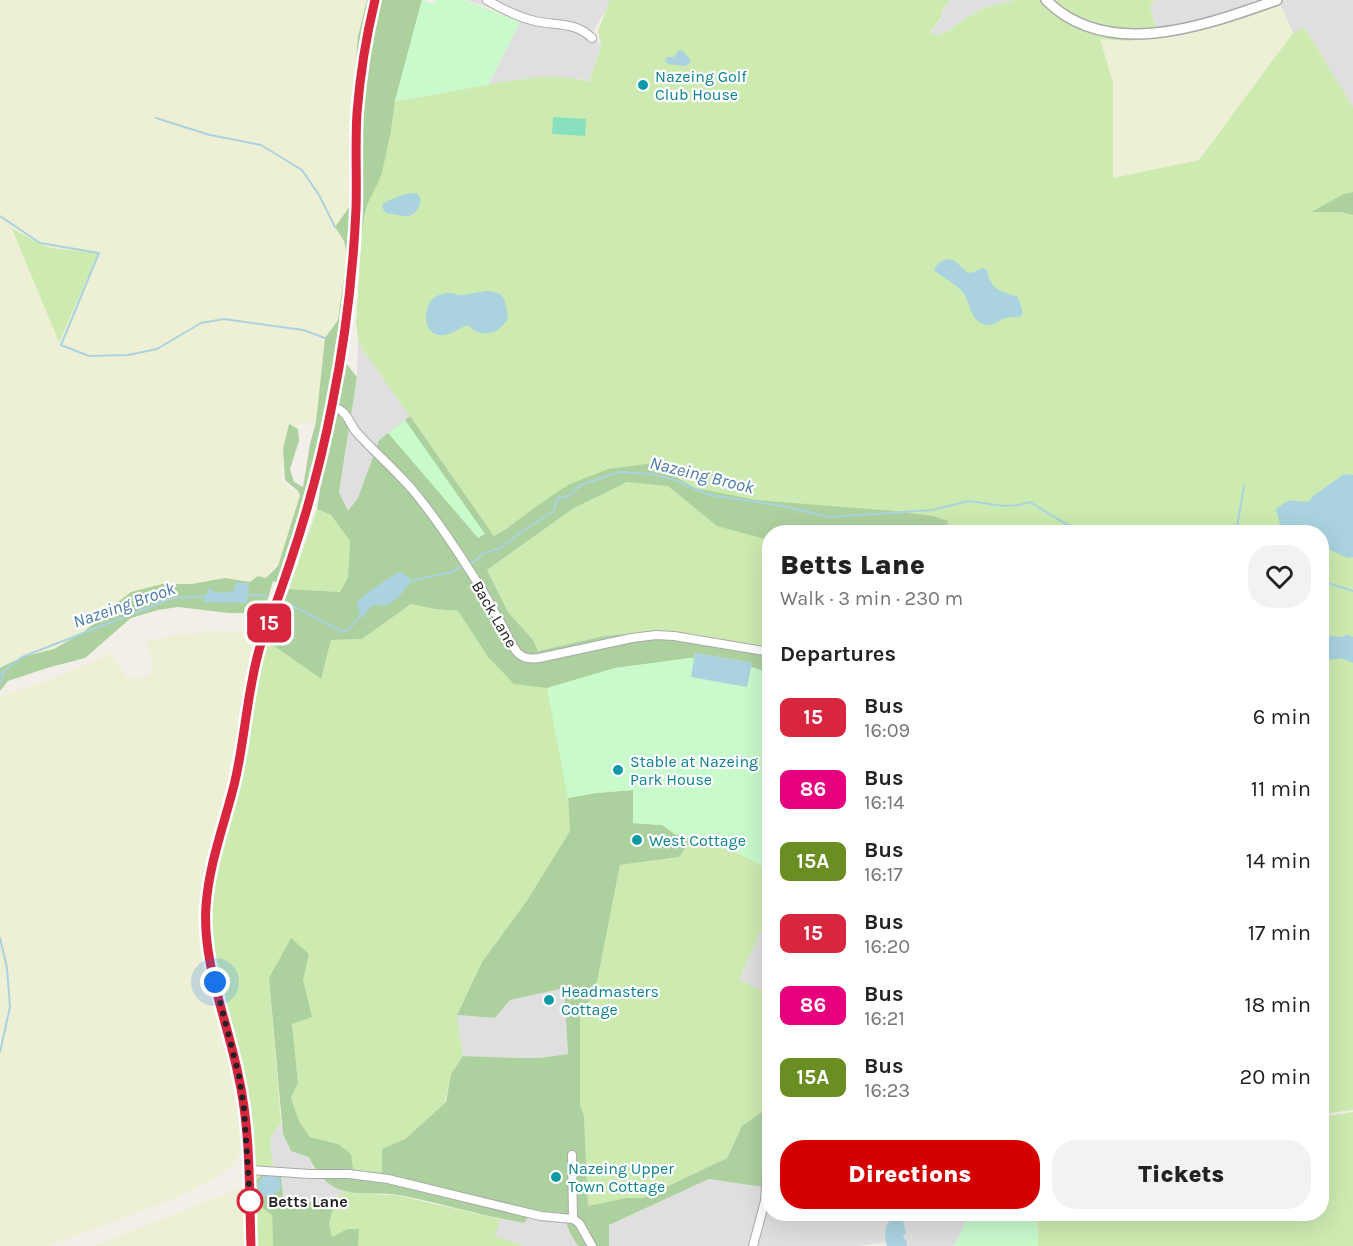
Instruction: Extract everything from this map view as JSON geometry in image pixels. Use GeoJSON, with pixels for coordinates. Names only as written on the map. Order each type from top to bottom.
{"type":"FeatureCollection","features":[{"type":"Feature","properties":{"kind":"street"},"geometry":{"type":"LineString","coordinates":[[251,1246],[249,1170],[244,1109],[239,1076],[208,945],[206,908],[212,867],[240,757],[259,652],[303,523],[332,406],[351,277],[356,209],[357,114],[367,35],[375,0]]}},
{"type":"Feature","properties":{"kind":"street"},"geometry":{"type":"LineString","coordinates":[[487,0],[523,18],[577,27],[592,38]]}},
{"type":"Feature","properties":{"kind":"street"},"geometry":{"type":"LineString","coordinates":[[1046,0],[1080,24],[1111,33],[1137,34],[1209,23],[1276,0]]}},
{"type":"Feature","properties":{"kind":"street","name":"Back Lane"},"geometry":{"type":"LineString","coordinates":[[332,406],[347,415],[355,431],[411,488],[439,524],[493,608],[515,650],[521,656],[530,659],[539,658],[656,635],[762,651]]}},
{"type":"Feature","properties":{"kind":"street"},"geometry":{"type":"LineString","coordinates":[[572,1155],[573,1219]]}},
{"type":"Feature","properties":{"kind":"street"},"geometry":{"type":"LineString","coordinates":[[249,1170],[310,1174],[349,1173],[388,1179],[541,1216],[573,1219],[579,1223],[592,1246]]}},
{"type":"Feature","properties":{"kind":"street"},"geometry":{"type":"LineString","coordinates":[[753,1246],[762,1213]]}},
{"type":"Feature","properties":{"kind":"shaded area"},"geometry":{"type":"Polygon","coordinates":[[[465,0],[610,0],[593,31],[601,47],[589,82],[580,79],[543,78],[519,79],[488,85],[520,22],[465,0]]]}},
{"type":"Feature","properties":{"kind":"shaded area"},"geometry":{"type":"Polygon","coordinates":[[[950,0],[1016,0],[984,8],[939,35],[929,33],[941,19],[942,10],[950,0]]]}},
{"type":"Feature","properties":{"kind":"shaded area"},"geometry":{"type":"Polygon","coordinates":[[[1155,0],[1253,0],[1254,3],[1265,0],[1353,0],[1353,106],[1305,28],[1293,33],[1280,4],[1210,27],[1158,37],[1150,6],[1155,0]]]}},
{"type":"Feature","properties":{"kind":"shaded area"},"geometry":{"type":"Polygon","coordinates":[[[358,338],[363,350],[410,416],[379,440],[358,498],[348,512],[339,492],[357,377],[358,338]]]}},
{"type":"Feature","properties":{"kind":"shaded area"},"geometry":{"type":"Polygon","coordinates":[[[762,928],[762,991],[739,980],[762,928]]]}},
{"type":"Feature","properties":{"kind":"shaded area"},"geometry":{"type":"Polygon","coordinates":[[[564,988],[568,1054],[539,1058],[463,1056],[457,1015],[495,1018],[510,1000],[564,988]]]}},
{"type":"Feature","properties":{"kind":"shaded area"},"geometry":{"type":"Polygon","coordinates":[[[281,1122],[283,1134],[291,1151],[309,1157],[314,1169],[334,1187],[346,1191],[332,1200],[292,1204],[283,1197],[281,1175],[274,1175],[270,1138],[281,1122]]]}},
{"type":"Feature","properties":{"kind":"shaded area"},"geometry":{"type":"Polygon","coordinates":[[[709,1179],[762,1187],[762,1221],[966,1221],[953,1246],[889,1246],[888,1242],[858,1246],[609,1246],[609,1225],[709,1179]]]}},
{"type":"Feature","properties":{"kind":"shaded area"},"geometry":{"type":"Polygon","coordinates":[[[532,1210],[562,1213],[578,1246],[525,1246],[494,1236],[500,1219],[524,1223],[532,1210]]]}},
{"type":"Feature","properties":{"kind":"green space"},"geometry":{"type":"Polygon","coordinates":[[[0,0],[375,0],[347,312],[316,422],[296,425],[287,438],[280,479],[300,495],[278,566],[266,578],[250,582],[225,578],[192,584],[162,584],[105,612],[85,631],[54,649],[22,657],[0,668],[0,0]]]}},
{"type":"Feature","properties":{"kind":"green space"},"geometry":{"type":"Polygon","coordinates":[[[367,0],[422,0],[395,101],[382,173],[365,214],[343,340],[330,383],[309,490],[279,583],[273,581],[266,605],[248,613],[178,607],[131,618],[85,658],[8,681],[0,691],[0,668],[22,657],[54,649],[85,631],[131,592],[162,584],[192,584],[225,578],[250,582],[258,576],[266,578],[278,566],[300,495],[285,480],[283,449],[289,424],[298,429],[299,441],[290,469],[294,482],[303,487],[316,422],[325,338],[338,320],[347,254],[344,241],[335,227],[350,206],[351,116],[358,36],[367,0]]]}},
{"type":"Feature","properties":{"kind":"green space"},"geometry":{"type":"Polygon","coordinates":[[[422,0],[434,4],[436,0],[464,0],[520,22],[488,85],[395,101],[422,0]]]}},
{"type":"Feature","properties":{"kind":"green space"},"geometry":{"type":"Polygon","coordinates":[[[610,0],[950,0],[942,10],[941,18],[929,33],[939,35],[984,8],[1016,0],[1155,0],[1150,6],[1158,37],[1129,41],[1100,39],[1113,82],[1113,178],[1199,160],[1293,33],[1305,28],[1353,106],[1353,192],[1344,194],[1313,212],[1341,212],[1353,215],[1353,1110],[1329,1113],[1329,525],[762,525],[762,647],[663,631],[604,636],[537,651],[533,640],[508,612],[487,570],[580,505],[551,496],[494,536],[363,350],[356,324],[362,230],[368,203],[382,171],[395,101],[531,78],[560,77],[589,82],[601,47],[598,31],[610,0]]]}},
{"type":"Feature","properties":{"kind":"green space"},"geometry":{"type":"Polygon","coordinates":[[[1280,4],[1293,33],[1199,160],[1112,179],[1113,82],[1100,39],[1128,42],[1210,27],[1280,4]]]}},
{"type":"Feature","properties":{"kind":"green space"},"geometry":{"type":"Polygon","coordinates":[[[553,117],[586,119],[585,136],[552,134],[553,117]]]}},
{"type":"Feature","properties":{"kind":"green space"},"geometry":{"type":"Polygon","coordinates":[[[1353,192],[1353,215],[1341,212],[1311,212],[1344,194],[1353,192]]]}},
{"type":"Feature","properties":{"kind":"green space"},"geometry":{"type":"Polygon","coordinates":[[[12,229],[50,248],[99,253],[59,342],[12,229]]]}},
{"type":"Feature","properties":{"kind":"green space"},"geometry":{"type":"Polygon","coordinates":[[[341,357],[357,377],[339,492],[348,511],[358,498],[379,440],[410,416],[494,536],[570,484],[608,469],[653,463],[695,488],[756,500],[894,511],[933,516],[948,521],[947,525],[762,525],[762,538],[717,526],[668,486],[627,482],[574,508],[487,570],[508,612],[533,640],[538,651],[604,636],[663,631],[762,647],[762,671],[751,667],[751,663],[695,653],[694,658],[615,668],[547,688],[514,684],[488,657],[458,611],[411,604],[362,639],[331,640],[321,679],[267,641],[289,589],[340,592],[348,577],[350,541],[331,515],[317,509],[341,357]]]}},
{"type":"Feature","properties":{"kind":"green space"},"geometry":{"type":"Polygon","coordinates":[[[405,420],[485,534],[478,538],[388,433],[405,420]]]}},
{"type":"Feature","properties":{"kind":"green space"},"geometry":{"type":"Polygon","coordinates":[[[317,509],[331,515],[350,541],[348,577],[340,592],[289,589],[317,509]]]}},
{"type":"Feature","properties":{"kind":"green space"},"geometry":{"type":"Polygon","coordinates":[[[411,604],[458,611],[488,657],[694,658],[691,677],[747,687],[751,667],[762,671],[762,928],[739,980],[762,991],[762,1112],[742,1126],[727,1158],[643,1198],[626,1198],[588,1206],[584,1116],[580,1104],[580,1016],[595,992],[620,865],[679,857],[633,790],[568,798],[570,831],[526,902],[482,962],[457,1015],[463,1056],[451,1074],[445,1103],[405,1139],[382,1149],[382,1183],[354,1178],[338,1144],[310,1137],[299,1121],[291,1098],[298,1083],[291,1024],[309,954],[269,978],[281,1122],[270,1138],[273,1168],[259,1167],[254,1164],[251,1157],[249,1111],[213,944],[211,908],[217,863],[267,641],[321,679],[331,640],[362,639],[411,604]]]}},
{"type":"Feature","properties":{"kind":"green space"},"geometry":{"type":"Polygon","coordinates":[[[218,631],[260,634],[200,906],[206,961],[237,1100],[242,1147],[233,1165],[216,1178],[176,1198],[48,1246],[0,1246],[0,696],[52,679],[111,653],[126,676],[138,679],[149,675],[153,666],[146,641],[175,635],[218,631]]]}},
{"type":"Feature","properties":{"kind":"green space"},"geometry":{"type":"Polygon","coordinates":[[[694,658],[691,677],[747,687],[751,667],[762,671],[762,866],[706,836],[692,839],[675,834],[662,825],[633,823],[633,790],[568,798],[547,688],[615,668],[694,658]]]}},
{"type":"Feature","properties":{"kind":"green space"},"geometry":{"type":"Polygon","coordinates":[[[633,790],[633,823],[662,825],[675,834],[692,839],[679,857],[620,865],[595,992],[580,1016],[580,1104],[584,1116],[588,1206],[626,1198],[643,1198],[727,1158],[742,1126],[762,1112],[762,1187],[709,1179],[609,1225],[609,1246],[578,1246],[562,1213],[533,1210],[524,1223],[399,1195],[344,1191],[327,1182],[309,1157],[291,1151],[283,1134],[269,978],[291,938],[309,954],[303,980],[312,1017],[292,1024],[298,1083],[291,1098],[299,1121],[310,1137],[338,1144],[351,1154],[354,1178],[382,1183],[382,1149],[405,1139],[446,1102],[451,1074],[463,1056],[539,1058],[568,1054],[564,988],[510,1000],[495,1018],[457,1015],[482,962],[526,902],[570,831],[568,798],[633,790]]]}},
{"type":"Feature","properties":{"kind":"green space"},"geometry":{"type":"Polygon","coordinates":[[[1353,1112],[1353,1246],[1038,1246],[1037,1221],[1329,1221],[1329,1116],[1353,1112]]]}},
{"type":"Feature","properties":{"kind":"green space"},"geometry":{"type":"Polygon","coordinates":[[[258,1174],[263,1174],[272,1215],[273,1246],[254,1246],[253,1178],[258,1174]]]}},
{"type":"Feature","properties":{"kind":"green space"},"geometry":{"type":"Polygon","coordinates":[[[263,1174],[281,1175],[283,1197],[292,1204],[332,1200],[333,1209],[329,1224],[332,1237],[347,1229],[359,1229],[358,1246],[273,1246],[272,1215],[258,1204],[256,1180],[263,1174]]]}},
{"type":"Feature","properties":{"kind":"green space"},"geometry":{"type":"Polygon","coordinates":[[[245,1186],[245,1246],[94,1246],[245,1186]]]}},
{"type":"Feature","properties":{"kind":"green space"},"geometry":{"type":"Polygon","coordinates":[[[346,1191],[396,1195],[500,1219],[495,1236],[525,1246],[358,1246],[347,1229],[332,1238],[329,1224],[333,1209],[332,1200],[346,1191]]]}},
{"type":"Feature","properties":{"kind":"green space"},"geometry":{"type":"Polygon","coordinates":[[[966,1221],[1037,1221],[1038,1246],[953,1246],[966,1221]]]}},
{"type":"Feature","properties":{"kind":"water"},"geometry":{"type":"Polygon","coordinates":[[[682,50],[690,59],[690,63],[685,66],[668,64],[665,61],[667,57],[674,57],[678,51],[682,50]]]}},
{"type":"Feature","properties":{"kind":"water"},"geometry":{"type":"Polygon","coordinates":[[[417,193],[420,201],[419,207],[412,215],[387,214],[383,209],[382,205],[389,200],[417,193]]]}},
{"type":"Feature","properties":{"kind":"water"},"geometry":{"type":"Polygon","coordinates":[[[949,259],[955,261],[967,272],[971,273],[983,268],[987,270],[994,286],[1018,297],[1023,313],[1020,317],[1011,317],[990,325],[977,320],[961,290],[934,270],[940,262],[949,259]]]}},
{"type":"Feature","properties":{"kind":"water"},"geometry":{"type":"Polygon","coordinates":[[[485,291],[501,295],[505,302],[508,318],[500,328],[484,334],[473,330],[468,325],[443,335],[433,333],[429,329],[426,311],[435,297],[446,293],[461,295],[485,291]]]}},
{"type":"Feature","properties":{"kind":"water"},"geometry":{"type":"Polygon","coordinates":[[[1344,474],[1353,475],[1353,557],[1348,558],[1329,549],[1329,525],[1280,525],[1276,509],[1289,501],[1309,501],[1344,474]]]}},
{"type":"Feature","properties":{"kind":"water"},"geometry":{"type":"Polygon","coordinates":[[[400,571],[412,580],[399,597],[387,605],[372,606],[362,618],[356,603],[368,592],[400,571]]]}},
{"type":"Feature","properties":{"kind":"water"},"geometry":{"type":"Polygon","coordinates":[[[234,583],[249,583],[247,603],[202,602],[208,588],[221,593],[228,592],[235,590],[234,583]]]}},
{"type":"Feature","properties":{"kind":"water"},"geometry":{"type":"Polygon","coordinates":[[[1347,634],[1353,637],[1353,663],[1340,658],[1329,660],[1329,636],[1342,637],[1347,634]]]}},
{"type":"Feature","properties":{"kind":"water"},"geometry":{"type":"Polygon","coordinates":[[[695,653],[752,663],[747,687],[691,677],[695,653]]]}},
{"type":"Feature","properties":{"kind":"water"},"geometry":{"type":"Polygon","coordinates":[[[265,1176],[278,1176],[281,1187],[273,1195],[264,1197],[259,1192],[258,1186],[260,1180],[265,1176]]]}},
{"type":"Feature","properties":{"kind":"water"},"geometry":{"type":"Polygon","coordinates":[[[903,1221],[906,1233],[903,1236],[907,1246],[887,1246],[885,1237],[889,1222],[903,1221]]]}},
{"type":"Feature","properties":{"kind":"waterway"},"geometry":{"type":"LineString","coordinates":[[156,118],[210,135],[261,145],[302,170],[319,195],[335,227]]}},
{"type":"Feature","properties":{"kind":"waterway"},"geometry":{"type":"LineString","coordinates":[[0,216],[40,243],[99,253],[61,345],[89,356],[128,355],[157,349],[201,323],[224,319],[303,330],[325,338]]}},
{"type":"Feature","properties":{"kind":"waterway","name":"Nazeing Brook"},"geometry":{"type":"LineString","coordinates":[[411,581],[451,572],[475,561],[483,553],[500,548],[554,511],[557,498],[569,496],[581,485],[618,472],[651,474],[675,480],[710,495],[782,506],[829,517],[932,510],[969,501],[1003,506],[1030,502],[1069,525]]}},
{"type":"Feature","properties":{"kind":"waterway"},"geometry":{"type":"LineString","coordinates":[[1237,525],[1244,486]]}},
{"type":"Feature","properties":{"kind":"waterway","name":"Nazeing Brook"},"geometry":{"type":"LineString","coordinates":[[1329,583],[1353,591]]}},
{"type":"Feature","properties":{"kind":"waterway","name":"Nazeing Brook"},"geometry":{"type":"LineString","coordinates":[[247,595],[266,597]]}},
{"type":"Feature","properties":{"kind":"waterway","name":"Nazeing Brook"},"geometry":{"type":"LineString","coordinates":[[0,674],[22,657],[173,598],[209,596]]}},
{"type":"Feature","properties":{"kind":"waterway","name":"Nazeing Brook"},"geometry":{"type":"LineString","coordinates":[[286,604],[341,631],[348,630],[362,614]]}},
{"type":"Feature","properties":{"kind":"waterway","name":"Nazeing Brook"},"geometry":{"type":"LineString","coordinates":[[0,684],[5,670]]}},
{"type":"Feature","properties":{"kind":"waterway"},"geometry":{"type":"LineString","coordinates":[[0,938],[7,968],[10,1007],[0,1052]]}},
{"type":"Feature","properties":{"kind":"bus line","name":"15"},"geometry":{"type":"LineString","coordinates":[[251,1246],[249,1170],[244,1109],[239,1076],[208,945],[206,908],[212,867],[235,782],[259,652],[303,523],[332,406],[351,277],[356,209],[357,114],[367,35],[375,0]]}},
{"type":"Feature","properties":{"kind":"place","name":"Nazeing Golf Club House"},"geometry":{"type":"Point","coordinates":[643,85]}},
{"type":"Feature","properties":{"kind":"place","name":"Stable at Nazeing Park House"},"geometry":{"type":"Point","coordinates":[618,770]}},
{"type":"Feature","properties":{"kind":"place","name":"West Cottage"},"geometry":{"type":"Point","coordinates":[637,840]}},
{"type":"Feature","properties":{"kind":"place","name":"Headmasters Cottage"},"geometry":{"type":"Point","coordinates":[549,1000]}},
{"type":"Feature","properties":{"kind":"place","name":"Nazeing Upper Town Cottage"},"geometry":{"type":"Point","coordinates":[556,1177]}},
{"type":"Feature","properties":{"kind":"place","name":"Betts Lane"},"geometry":{"type":"Point","coordinates":[250,1201]}},
{"type":"Feature","properties":{"kind":"route"},"geometry":{"type":"LineString","coordinates":[[215,982],[239,1076],[244,1109],[250,1201]]}}]}
